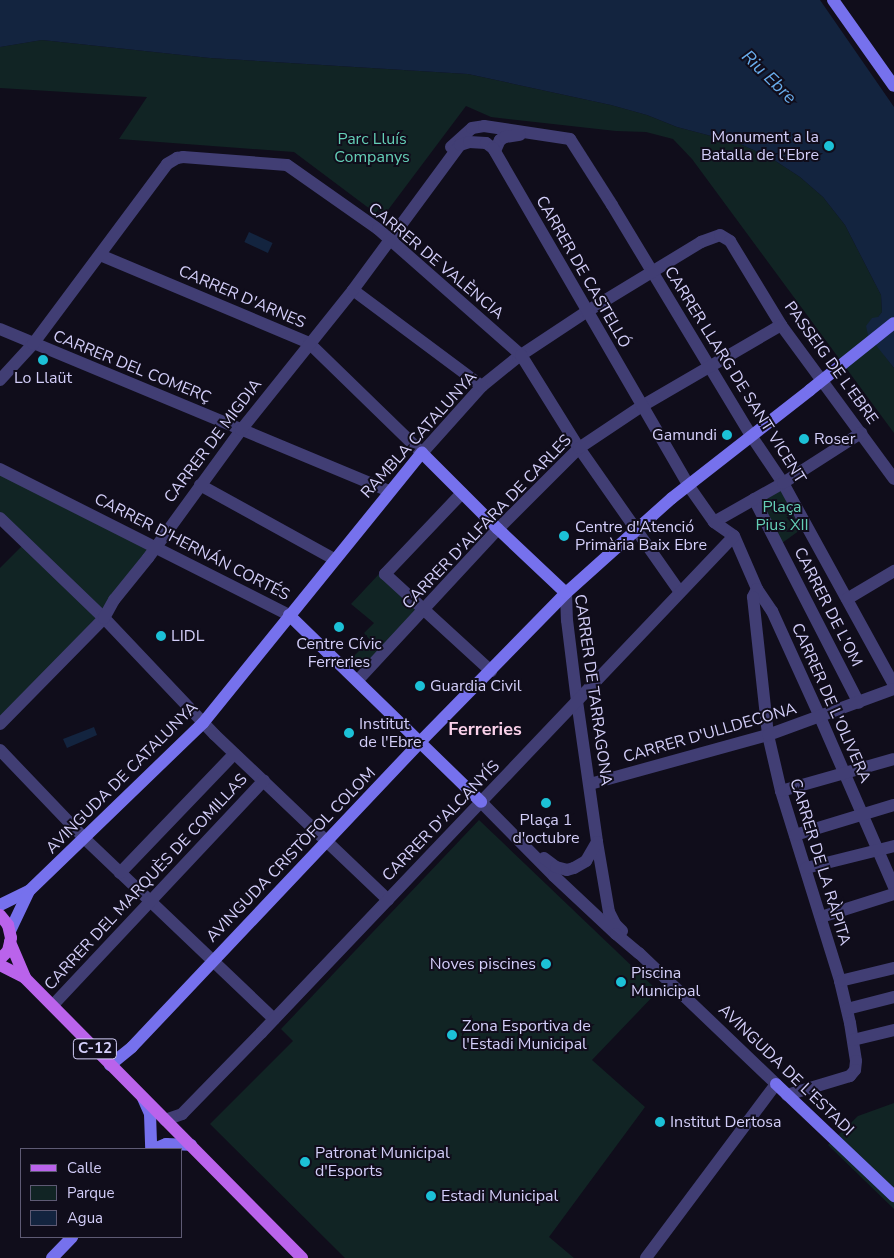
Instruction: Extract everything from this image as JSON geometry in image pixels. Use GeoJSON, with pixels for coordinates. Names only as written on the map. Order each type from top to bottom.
{"type":"FeatureCollection","features":[{"type":"Feature","properties":{"kind":"main road","name":"C-12"},"geometry":{"type":"LineString","coordinates":[[0,915],[25,978]]}},
{"type":"Feature","properties":{"kind":"main road"},"geometry":{"type":"LineString","coordinates":[[0,960],[8,951],[10,937]]}},
{"type":"Feature","properties":{"kind":"main road","name":"C-12"},"geometry":{"type":"LineString","coordinates":[[0,965],[25,978],[53,1005],[302,1258]]}},
{"type":"Feature","properties":{"kind":"street"},"geometry":{"type":"LineString","coordinates":[[834,0],[894,86]]}},
{"type":"Feature","properties":{"kind":"street"},"geometry":{"type":"LineString","coordinates":[[378,229],[386,229],[394,224],[449,149],[459,137],[472,128],[497,128],[530,134]]}},
{"type":"Feature","properties":{"kind":"street"},"geometry":{"type":"LineString","coordinates":[[495,151],[496,144],[505,137],[530,134]]}},
{"type":"Feature","properties":{"kind":"street","name":"CARRER LLARG DE SANT VICENT"},"geometry":{"type":"LineString","coordinates":[[530,134],[570,139],[752,437],[783,483],[894,685]]}},
{"type":"Feature","properties":{"kind":"street"},"geometry":{"type":"LineString","coordinates":[[388,240],[460,145],[478,141],[486,143],[495,151]]}},
{"type":"Feature","properties":{"kind":"street","name":"CARRER DE CASTELLÓ"},"geometry":{"type":"LineString","coordinates":[[495,151],[586,312],[688,485],[714,522],[734,536]]}},
{"type":"Feature","properties":{"kind":"street","name":"CARRER DE VALÈNCIA"},"geometry":{"type":"LineString","coordinates":[[0,380],[33,344],[167,164],[183,157],[287,165],[378,229],[388,240],[521,355],[579,448],[680,592]]}},
{"type":"Feature","properties":{"kind":"street","name":"PASSEIG DE L'EBRE"},"geometry":{"type":"LineString","coordinates":[[701,242],[720,235],[730,241],[781,325],[894,479]]}},
{"type":"Feature","properties":{"kind":"street","name":"CARRER DE MIGDIA"},"geometry":{"type":"LineString","coordinates":[[0,724],[104,618],[114,600],[241,430],[353,290],[388,240]]}},
{"type":"Feature","properties":{"kind":"street","name":"RAMBLA CATALUNYA"},"geometry":{"type":"LineString","coordinates":[[289,615],[422,453],[482,386],[521,355],[586,312],[701,242]]}},
{"type":"Feature","properties":{"kind":"street","name":"CARRER D'ARNES"},"geometry":{"type":"LineString","coordinates":[[100,255],[309,343],[422,453]]}},
{"type":"Feature","properties":{"kind":"street"},"geometry":{"type":"LineString","coordinates":[[353,290],[482,386]]}},
{"type":"Feature","properties":{"kind":"street","name":"AVINGUDA CRISTÒFOL COLOM"},"geometry":{"type":"LineString","coordinates":[[110,1065],[132,1047],[419,744],[566,593],[634,529],[894,323]]}},
{"type":"Feature","properties":{"kind":"street","name":"CARRER D'ALFARA DE CARLES"},"geometry":{"type":"LineString","coordinates":[[358,680],[498,529],[579,448],[642,406],[781,325]]}},
{"type":"Feature","properties":{"kind":"street","name":"CARRER DEL COMERÇ"},"geometry":{"type":"LineString","coordinates":[[0,329],[390,491]]}},
{"type":"Feature","properties":{"kind":"street"},"geometry":{"type":"LineString","coordinates":[[714,522],[783,483],[861,432]]}},
{"type":"Feature","properties":{"kind":"street","name":"CARRER DE TARRAGONA"},"geometry":{"type":"LineString","coordinates":[[422,453],[498,529],[566,593],[567,620],[577,701],[608,905],[615,924],[640,953]]}},
{"type":"Feature","properties":{"kind":"street","name":"CARRER D'HERNÁN CORTÉS"},"geometry":{"type":"LineString","coordinates":[[0,469],[289,615],[410,731],[419,744],[481,802]]}},
{"type":"Feature","properties":{"kind":"street"},"geometry":{"type":"LineString","coordinates":[[200,485],[334,559]]}},
{"type":"Feature","properties":{"kind":"street"},"geometry":{"type":"LineString","coordinates":[[462,493],[385,574],[491,672]]}},
{"type":"Feature","properties":{"kind":"street","name":"CARRER DE L'OM"},"geometry":{"type":"LineString","coordinates":[[754,499],[859,703]]}},
{"type":"Feature","properties":{"kind":"street"},"geometry":{"type":"LineString","coordinates":[[0,518],[104,618],[234,754],[264,780],[388,900]]}},
{"type":"Feature","properties":{"kind":"street","name":"CARRER DE L'OLIVERA"},"geometry":{"type":"LineString","coordinates":[[734,536],[757,589],[772,611],[846,774],[894,887]]}},
{"type":"Feature","properties":{"kind":"street","name":"CARRER D'ALCANYÍS"},"geometry":{"type":"LineString","coordinates":[[165,1120],[182,1114],[734,536]]}},
{"type":"Feature","properties":{"kind":"street"},"geometry":{"type":"LineString","coordinates":[[847,599],[894,571]]}},
{"type":"Feature","properties":{"kind":"street","name":"CARRER DE LA RÀPITA"},"geometry":{"type":"LineString","coordinates":[[757,589],[753,597],[768,735],[782,791],[840,981],[853,1040],[855,1070],[850,1076],[787,1094]]}},
{"type":"Feature","properties":{"kind":"street","name":"AVINGUDA DE CATALUNYA"},"geometry":{"type":"LineString","coordinates":[[29,891],[203,723],[289,615]]}},
{"type":"Feature","properties":{"kind":"street","name":"CARRER D'ULLDECONA"},"geometry":{"type":"LineString","coordinates":[[590,784],[768,735],[894,689]]}},
{"type":"Feature","properties":{"kind":"street"},"geometry":{"type":"LineString","coordinates":[[0,750],[85,839],[274,1019]]}},
{"type":"Feature","properties":{"kind":"street"},"geometry":{"type":"LineString","coordinates":[[120,873],[234,754]]}},
{"type":"Feature","properties":{"kind":"street"},"geometry":{"type":"LineString","coordinates":[[782,791],[894,759]]}},
{"type":"Feature","properties":{"kind":"street","name":"CARRER DEL MARQUÈS DE COMILLAS"},"geometry":{"type":"LineString","coordinates":[[53,1005],[149,900],[264,780]]}},
{"type":"Feature","properties":{"kind":"street","name":"AVINGUDA DE L'ESTADI"},"geometry":{"type":"LineString","coordinates":[[481,802],[513,832],[522,845],[589,909],[640,953],[894,1196]]}},
{"type":"Feature","properties":{"kind":"street"},"geometry":{"type":"LineString","coordinates":[[795,834],[894,805]]}},
{"type":"Feature","properties":{"kind":"street"},"geometry":{"type":"LineString","coordinates":[[513,832],[556,867],[567,870],[586,861],[598,842]]}},
{"type":"Feature","properties":{"kind":"street"},"geometry":{"type":"LineString","coordinates":[[806,868],[894,846]]}},
{"type":"Feature","properties":{"kind":"street"},"geometry":{"type":"LineString","coordinates":[[0,905],[29,891]]}},
{"type":"Feature","properties":{"kind":"street"},"geometry":{"type":"LineString","coordinates":[[10,937],[29,891]]}},
{"type":"Feature","properties":{"kind":"street"},"geometry":{"type":"LineString","coordinates":[[822,917],[894,894]]}},
{"type":"Feature","properties":{"kind":"street"},"geometry":{"type":"LineString","coordinates":[[589,909],[600,910],[608,905]]}},
{"type":"Feature","properties":{"kind":"street"},"geometry":{"type":"LineString","coordinates":[[840,981],[894,968]]}},
{"type":"Feature","properties":{"kind":"street"},"geometry":{"type":"LineString","coordinates":[[846,1009],[894,998]]}},
{"type":"Feature","properties":{"kind":"street"},"geometry":{"type":"LineString","coordinates":[[853,1040],[894,1030]]}},
{"type":"Feature","properties":{"kind":"street"},"geometry":{"type":"LineString","coordinates":[[646,1258],[776,1084]]}},
{"type":"Feature","properties":{"kind":"street"},"geometry":{"type":"LineString","coordinates":[[140,1094],[150,1114],[152,1148]]}},
{"type":"Feature","properties":{"kind":"street"},"geometry":{"type":"LineString","coordinates":[[155,1148],[166,1144],[191,1145]]}},
{"type":"Feature","properties":{"kind":"street"},"geometry":{"type":"LineString","coordinates":[[52,1258],[71,1238]]}},
{"type":"Feature","properties":{"kind":"green space","name":"Parc Lluís Companys"},"geometry":{"type":"Polygon","coordinates":[[[42,40],[210,58],[468,74],[611,105],[647,115],[677,127],[738,143],[771,158],[800,177],[823,197],[845,225],[881,295],[882,312],[878,317],[885,356],[894,368],[894,433],[692,159],[673,139],[646,132],[616,131],[491,117],[466,106],[382,218],[294,152],[119,139],[147,97],[0,88],[0,47],[42,40]]]}},
{"type":"Feature","properties":{"kind":"green space"},"geometry":{"type":"Polygon","coordinates":[[[0,469],[155,547],[114,600],[0,724],[0,568],[22,546],[0,516],[0,469]]]}},
{"type":"Feature","properties":{"kind":"green space","name":"Plaça Pius XII"},"geometry":{"type":"Polygon","coordinates":[[[783,483],[807,525],[778,546],[754,499],[783,483]]]}},
{"type":"Feature","properties":{"kind":"green space"},"geometry":{"type":"Polygon","coordinates":[[[379,574],[417,611],[367,665],[354,667],[347,663],[370,640],[364,633],[374,623],[351,604],[379,574]]]}},
{"type":"Feature","properties":{"kind":"green space","name":"Zona Esportiva de l'Estadi Municipal"},"geometry":{"type":"Polygon","coordinates":[[[479,820],[658,991],[592,1060],[645,1107],[549,1237],[574,1258],[345,1258],[210,1124],[293,1041],[281,1029],[479,820]]]}},
{"type":"Feature","properties":{"kind":"green space"},"geometry":{"type":"Polygon","coordinates":[[[894,1103],[894,1209],[828,1145],[858,1116],[894,1103]]]}},
{"type":"Feature","properties":{"kind":"water","name":"Riu Ebre"},"geometry":{"type":"Polygon","coordinates":[[[0,0],[820,0],[894,107],[894,368],[868,335],[866,326],[872,318],[878,317],[882,312],[881,295],[845,225],[823,197],[800,177],[771,158],[738,143],[677,127],[647,115],[611,105],[468,74],[210,58],[42,40],[0,47],[0,0]]]}},
{"type":"Feature","properties":{"kind":"water"},"geometry":{"type":"Polygon","coordinates":[[[249,232],[273,243],[268,253],[244,242],[249,232]]]}},
{"type":"Feature","properties":{"kind":"water"},"geometry":{"type":"Polygon","coordinates":[[[94,727],[97,735],[67,748],[63,739],[94,727]]]}},
{"type":"Feature","properties":{"kind":"place","name":"Monument a la Batalla de l’Ebre"},"geometry":{"type":"Point","coordinates":[829,146]}},
{"type":"Feature","properties":{"kind":"place","name":"Lo Llaüt"},"geometry":{"type":"Point","coordinates":[43,360]}},
{"type":"Feature","properties":{"kind":"place","name":"Gamundi"},"geometry":{"type":"Point","coordinates":[727,435]}},
{"type":"Feature","properties":{"kind":"place","name":"Roser"},"geometry":{"type":"Point","coordinates":[804,439]}},
{"type":"Feature","properties":{"kind":"place","name":"Centre d'Atenció Primària Baix Ebre"},"geometry":{"type":"Point","coordinates":[564,536]}},
{"type":"Feature","properties":{"kind":"place","name":"Centre Cívic Ferreries"},"geometry":{"type":"Point","coordinates":[339,627]}},
{"type":"Feature","properties":{"kind":"place","name":"LIDL"},"geometry":{"type":"Point","coordinates":[161,636]}},
{"type":"Feature","properties":{"kind":"place","name":"Guardia Civil"},"geometry":{"type":"Point","coordinates":[420,686]}},
{"type":"Feature","properties":{"kind":"place","name":"Institut de l'Ebre"},"geometry":{"type":"Point","coordinates":[349,733]}},
{"type":"Feature","properties":{"kind":"place","name":"Plaça 1 d'octubre"},"geometry":{"type":"Point","coordinates":[546,803]}},
{"type":"Feature","properties":{"kind":"place","name":"Noves piscines"},"geometry":{"type":"Point","coordinates":[546,964]}},
{"type":"Feature","properties":{"kind":"place","name":"Piscina Municipal"},"geometry":{"type":"Point","coordinates":[621,982]}},
{"type":"Feature","properties":{"kind":"place","name":"Zona Esportiva de l'Estadi Municipal"},"geometry":{"type":"Point","coordinates":[452,1035]}},
{"type":"Feature","properties":{"kind":"place","name":"Institut Dertosa"},"geometry":{"type":"Point","coordinates":[660,1122]}},
{"type":"Feature","properties":{"kind":"place","name":"Patronat Municipal d'Esports"},"geometry":{"type":"Point","coordinates":[305,1162]}},
{"type":"Feature","properties":{"kind":"place","name":"Estadi Municipal"},"geometry":{"type":"Point","coordinates":[431,1196]}},
{"type":"Feature","properties":{"kind":"district","name":"Ferreries"},"geometry":{"type":"Point","coordinates":[485,729]}}]}
